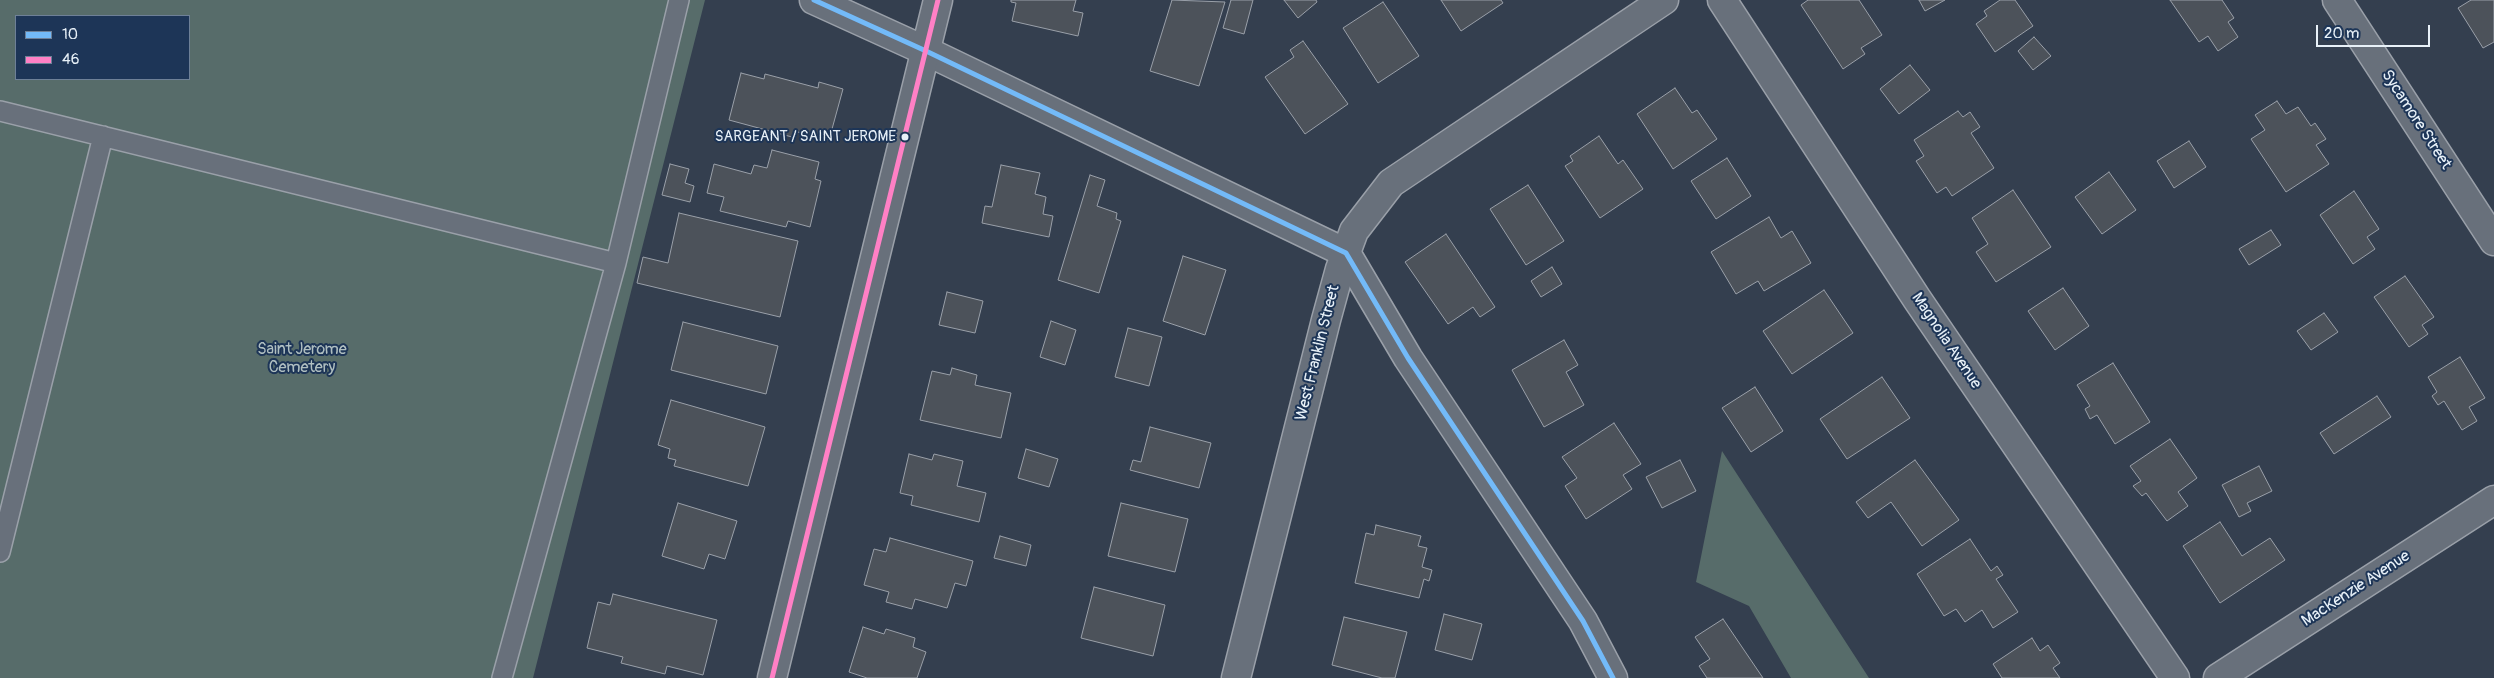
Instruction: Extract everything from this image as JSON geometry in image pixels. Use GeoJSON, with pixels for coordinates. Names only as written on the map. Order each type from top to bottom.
{"type":"FeatureCollection","features":[{"type":"Feature","properties":{"kind":"street"},"geometry":{"type":"LineString","coordinates":[[814,0],[926,51],[1346,253],[1408,358],[1583,621],[1613,678]]}},
{"type":"Feature","properties":{"kind":"street"},"geometry":{"type":"LineString","coordinates":[[772,678],[938,0]]}},
{"type":"Feature","properties":{"kind":"street","name":"West Franklin Street"},"geometry":{"type":"LineString","coordinates":[[1236,678],[1323,330],[1354,231],[1391,183],[1664,0]]}},
{"type":"Feature","properties":{"kind":"street","name":"Magnolia Avenue"},"geometry":{"type":"LineString","coordinates":[[1722,0],[1923,308],[2175,678]]}},
{"type":"Feature","properties":{"kind":"street","name":"Sycamore Street"},"geometry":{"type":"LineString","coordinates":[[2337,0],[2494,240]]}},
{"type":"Feature","properties":{"kind":"street","name":"MacKenzie Avenue"},"geometry":{"type":"LineString","coordinates":[[2218,678],[2494,500]]}},
{"type":"Feature","properties":{"kind":"lane"},"geometry":{"type":"LineString","coordinates":[[502,678],[616,263],[679,0]]}},
{"type":"Feature","properties":{"kind":"lane"},"geometry":{"type":"LineString","coordinates":[[0,110],[616,263]]}},
{"type":"Feature","properties":{"kind":"lane"},"geometry":{"type":"LineString","coordinates":[[0,552],[103,136]]}},
{"type":"Feature","properties":{"kind":"green space","name":"Saint Jerome Cemetery"},"geometry":{"type":"Polygon","coordinates":[[[0,0],[705,0],[533,678],[0,678],[0,0]]]}},
{"type":"Feature","properties":{"kind":"green space"},"geometry":{"type":"Polygon","coordinates":[[[1722,451],[1869,678],[1791,678],[1749,606],[1696,582],[1722,451]]]}},
{"type":"Feature","properties":{"kind":"building"},"geometry":{"type":"Polygon","coordinates":[[[1011,0],[1076,0],[1073,11],[1083,13],[1078,36],[1012,21],[1016,3],[1011,2],[1011,0]]]}},
{"type":"Feature","properties":{"kind":"building"},"geometry":{"type":"Polygon","coordinates":[[[1172,0],[1225,2],[1199,86],[1150,71],[1172,0]]]}},
{"type":"Feature","properties":{"kind":"building"},"geometry":{"type":"Polygon","coordinates":[[[1231,0],[1253,0],[1244,34],[1223,28],[1231,0]]]}},
{"type":"Feature","properties":{"kind":"building"},"geometry":{"type":"Polygon","coordinates":[[[1284,0],[1316,0],[1317,2],[1298,18],[1284,0]]]}},
{"type":"Feature","properties":{"kind":"building"},"geometry":{"type":"Polygon","coordinates":[[[1441,0],[1501,0],[1503,3],[1461,31],[1441,0]]]}},
{"type":"Feature","properties":{"kind":"building"},"geometry":{"type":"Polygon","coordinates":[[[1808,0],[1859,0],[1882,35],[1861,48],[1865,54],[1843,69],[1801,5],[1808,0]]]}},
{"type":"Feature","properties":{"kind":"building"},"geometry":{"type":"Polygon","coordinates":[[[1919,0],[1945,0],[1925,11],[1919,0]]]}},
{"type":"Feature","properties":{"kind":"building"},"geometry":{"type":"Polygon","coordinates":[[[2000,0],[2015,0],[2033,26],[1995,52],[1976,24],[1987,16],[1984,11],[2000,0]]]}},
{"type":"Feature","properties":{"kind":"building"},"geometry":{"type":"Polygon","coordinates":[[[2170,0],[2222,0],[2234,18],[2228,22],[2238,37],[2218,51],[2208,36],[2199,42],[2170,0]]]}},
{"type":"Feature","properties":{"kind":"building"},"geometry":{"type":"Polygon","coordinates":[[[2471,0],[2494,0],[2494,42],[2483,48],[2458,8],[2471,0]]]}},
{"type":"Feature","properties":{"kind":"building"},"geometry":{"type":"Polygon","coordinates":[[[1383,2],[1419,56],[1378,83],[1343,28],[1383,2]]]}},
{"type":"Feature","properties":{"kind":"building"},"geometry":{"type":"Polygon","coordinates":[[[2034,37],[2051,56],[2033,70],[2018,51],[2034,37]]]}},
{"type":"Feature","properties":{"kind":"building"},"geometry":{"type":"Polygon","coordinates":[[[1303,41],[1348,104],[1305,134],[1265,77],[1294,57],[1290,50],[1303,41]]]}},
{"type":"Feature","properties":{"kind":"building"},"geometry":{"type":"Polygon","coordinates":[[[1910,65],[1930,90],[1899,114],[1880,89],[1910,65]]]}},
{"type":"Feature","properties":{"kind":"building"},"geometry":{"type":"Polygon","coordinates":[[[741,73],[764,79],[765,74],[818,88],[819,82],[843,89],[829,140],[794,131],[792,137],[729,120],[741,73]]]}},
{"type":"Feature","properties":{"kind":"building"},"geometry":{"type":"Polygon","coordinates":[[[1675,88],[1692,113],[1697,110],[1717,139],[1673,169],[1637,114],[1675,88]]]}},
{"type":"Feature","properties":{"kind":"building"},"geometry":{"type":"Polygon","coordinates":[[[2277,101],[2286,114],[2298,107],[2311,126],[2315,123],[2326,139],[2316,145],[2329,164],[2286,192],[2251,139],[2265,130],[2255,115],[2277,101]]]}},
{"type":"Feature","properties":{"kind":"building"},"geometry":{"type":"Polygon","coordinates":[[[1958,111],[1963,117],[1970,112],[1980,127],[1971,133],[1994,168],[1952,196],[1946,187],[1937,193],[1916,161],[1924,156],[1914,140],[1958,111]]]}},
{"type":"Feature","properties":{"kind":"building"},"geometry":{"type":"Polygon","coordinates":[[[1599,136],[1618,164],[1623,160],[1643,189],[1600,218],[1565,166],[1573,161],[1570,156],[1599,136]]]}},
{"type":"Feature","properties":{"kind":"building"},"geometry":{"type":"Polygon","coordinates":[[[2189,141],[2206,167],[2174,188],[2157,161],[2189,141]]]}},
{"type":"Feature","properties":{"kind":"building"},"geometry":{"type":"Polygon","coordinates":[[[772,150],[819,162],[815,179],[821,181],[810,227],[788,221],[786,227],[720,211],[724,197],[707,193],[714,164],[751,174],[754,165],[767,168],[772,150]]]}},
{"type":"Feature","properties":{"kind":"building"},"geometry":{"type":"Polygon","coordinates":[[[1727,158],[1751,196],[1716,219],[1691,181],[1727,158]]]}},
{"type":"Feature","properties":{"kind":"building"},"geometry":{"type":"Polygon","coordinates":[[[670,164],[689,169],[685,183],[694,186],[690,202],[662,195],[670,164]]]}},
{"type":"Feature","properties":{"kind":"building"},"geometry":{"type":"Polygon","coordinates":[[[1001,165],[1040,173],[1035,194],[1046,197],[1043,214],[1053,216],[1049,237],[982,223],[985,206],[992,207],[1001,165]]]}},
{"type":"Feature","properties":{"kind":"building"},"geometry":{"type":"Polygon","coordinates":[[[2109,172],[2136,210],[2102,234],[2075,197],[2109,172]]]}},
{"type":"Feature","properties":{"kind":"building"},"geometry":{"type":"Polygon","coordinates":[[[1090,175],[1105,180],[1097,206],[1117,213],[1116,219],[1121,221],[1099,293],[1058,280],[1090,175]]]}},
{"type":"Feature","properties":{"kind":"building"},"geometry":{"type":"Polygon","coordinates":[[[1528,185],[1564,241],[1526,265],[1490,209],[1528,185]]]}},
{"type":"Feature","properties":{"kind":"building"},"geometry":{"type":"Polygon","coordinates":[[[2013,190],[2051,247],[1996,282],[1976,252],[1988,244],[1972,218],[2013,190]]]}},
{"type":"Feature","properties":{"kind":"building"},"geometry":{"type":"Polygon","coordinates":[[[2354,191],[2379,229],[2367,237],[2375,249],[2353,264],[2320,215],[2354,191]]]}},
{"type":"Feature","properties":{"kind":"building"},"geometry":{"type":"Polygon","coordinates":[[[679,213],[798,241],[780,317],[637,283],[643,257],[668,263],[679,213]]]}},
{"type":"Feature","properties":{"kind":"building"},"geometry":{"type":"Polygon","coordinates":[[[1769,217],[1781,238],[1792,231],[1811,263],[1764,291],[1758,281],[1736,294],[1711,252],[1769,217]]]}},
{"type":"Feature","properties":{"kind":"building"},"geometry":{"type":"Polygon","coordinates":[[[2271,230],[2281,245],[2249,265],[2239,249],[2271,230]]]}},
{"type":"Feature","properties":{"kind":"building"},"geometry":{"type":"Polygon","coordinates":[[[1446,234],[1495,307],[1480,317],[1473,307],[1448,324],[1405,262],[1446,234]]]}},
{"type":"Feature","properties":{"kind":"building"},"geometry":{"type":"Polygon","coordinates":[[[1183,256],[1226,270],[1205,335],[1163,321],[1183,256]]]}},
{"type":"Feature","properties":{"kind":"building"},"geometry":{"type":"Polygon","coordinates":[[[1552,267],[1562,284],[1541,297],[1531,281],[1552,267]]]}},
{"type":"Feature","properties":{"kind":"building"},"geometry":{"type":"Polygon","coordinates":[[[2405,276],[2434,317],[2422,325],[2428,334],[2409,347],[2374,297],[2405,276]]]}},
{"type":"Feature","properties":{"kind":"building"},"geometry":{"type":"Polygon","coordinates":[[[2063,288],[2089,326],[2055,350],[2028,311],[2063,288]]]}},
{"type":"Feature","properties":{"kind":"building"},"geometry":{"type":"Polygon","coordinates":[[[1824,290],[1853,333],[1792,374],[1763,331],[1824,290]]]}},
{"type":"Feature","properties":{"kind":"building"},"geometry":{"type":"Polygon","coordinates":[[[947,292],[983,301],[975,333],[939,325],[947,292]]]}},
{"type":"Feature","properties":{"kind":"building"},"geometry":{"type":"Polygon","coordinates":[[[2324,313],[2338,332],[2311,350],[2297,331],[2324,313]]]}},
{"type":"Feature","properties":{"kind":"building"},"geometry":{"type":"Polygon","coordinates":[[[1051,321],[1076,330],[1065,365],[1040,357],[1051,321]]]}},
{"type":"Feature","properties":{"kind":"building"},"geometry":{"type":"Polygon","coordinates":[[[683,322],[778,346],[766,394],[671,370],[683,322]]]}},
{"type":"Feature","properties":{"kind":"building"},"geometry":{"type":"Polygon","coordinates":[[[1128,328],[1162,337],[1149,386],[1115,377],[1128,328]]]}},
{"type":"Feature","properties":{"kind":"building"},"geometry":{"type":"Polygon","coordinates":[[[1564,340],[1578,365],[1566,372],[1584,405],[1544,427],[1512,370],[1564,340]]]}},
{"type":"Feature","properties":{"kind":"building"},"geometry":{"type":"Polygon","coordinates":[[[2460,357],[2485,398],[2469,407],[2477,421],[2462,430],[2444,401],[2438,405],[2432,396],[2437,392],[2428,377],[2460,357]]]}},
{"type":"Feature","properties":{"kind":"building"},"geometry":{"type":"Polygon","coordinates":[[[2113,363],[2150,422],[2115,444],[2097,415],[2090,419],[2085,409],[2090,406],[2077,385],[2113,363]]]}},
{"type":"Feature","properties":{"kind":"building"},"geometry":{"type":"Polygon","coordinates":[[[952,368],[977,375],[975,385],[1011,393],[1001,438],[920,420],[932,371],[950,375],[952,368]]]}},
{"type":"Feature","properties":{"kind":"building"},"geometry":{"type":"Polygon","coordinates":[[[1882,377],[1910,418],[1847,459],[1820,419],[1882,377]]]}},
{"type":"Feature","properties":{"kind":"building"},"geometry":{"type":"Polygon","coordinates":[[[1755,387],[1783,431],[1751,452],[1722,408],[1755,387]]]}},
{"type":"Feature","properties":{"kind":"building"},"geometry":{"type":"Polygon","coordinates":[[[2377,396],[2391,417],[2334,454],[2320,433],[2377,396]]]}},
{"type":"Feature","properties":{"kind":"building"},"geometry":{"type":"Polygon","coordinates":[[[671,400],[765,427],[748,486],[674,466],[676,460],[668,458],[670,449],[658,445],[671,400]]]}},
{"type":"Feature","properties":{"kind":"building"},"geometry":{"type":"Polygon","coordinates":[[[1614,423],[1641,464],[1623,475],[1632,489],[1586,519],[1565,486],[1577,478],[1562,457],[1614,423]]]}},
{"type":"Feature","properties":{"kind":"building"},"geometry":{"type":"Polygon","coordinates":[[[1150,427],[1211,443],[1199,488],[1130,470],[1133,460],[1141,462],[1150,427]]]}},
{"type":"Feature","properties":{"kind":"building"},"geometry":{"type":"Polygon","coordinates":[[[2170,439],[2197,478],[2178,492],[2188,506],[2167,521],[2146,493],[2142,496],[2133,486],[2141,481],[2130,466],[2170,439]]]}},
{"type":"Feature","properties":{"kind":"building"},"geometry":{"type":"Polygon","coordinates":[[[1026,449],[1058,459],[1049,487],[1018,478],[1026,449]]]}},
{"type":"Feature","properties":{"kind":"building"},"geometry":{"type":"Polygon","coordinates":[[[909,454],[932,460],[934,454],[963,461],[957,486],[986,493],[979,522],[911,505],[913,496],[900,493],[909,454]]]}},
{"type":"Feature","properties":{"kind":"building"},"geometry":{"type":"Polygon","coordinates":[[[1680,460],[1696,491],[1662,508],[1646,477],[1680,460]]]}},
{"type":"Feature","properties":{"kind":"building"},"geometry":{"type":"Polygon","coordinates":[[[1915,460],[1959,520],[1922,546],[1891,502],[1868,518],[1856,502],[1915,460]]]}},
{"type":"Feature","properties":{"kind":"building"},"geometry":{"type":"Polygon","coordinates":[[[2259,466],[2272,491],[2247,503],[2251,511],[2239,517],[2222,485],[2259,466]]]}},
{"type":"Feature","properties":{"kind":"building"},"geometry":{"type":"Polygon","coordinates":[[[678,503],[737,521],[725,559],[709,554],[704,569],[662,556],[678,503]]]}},
{"type":"Feature","properties":{"kind":"building"},"geometry":{"type":"Polygon","coordinates":[[[1121,503],[1188,519],[1175,572],[1108,556],[1121,503]]]}},
{"type":"Feature","properties":{"kind":"building"},"geometry":{"type":"Polygon","coordinates":[[[2220,522],[2242,556],[2270,538],[2285,560],[2220,603],[2183,546],[2220,522]]]}},
{"type":"Feature","properties":{"kind":"building"},"geometry":{"type":"Polygon","coordinates":[[[1376,525],[1421,536],[1418,546],[1427,548],[1422,567],[1432,570],[1429,581],[1424,579],[1419,598],[1355,583],[1366,533],[1374,535],[1376,525]]]}},
{"type":"Feature","properties":{"kind":"building"},"geometry":{"type":"Polygon","coordinates":[[[1000,536],[1031,545],[1026,566],[994,558],[1000,536]]]}},
{"type":"Feature","properties":{"kind":"building"},"geometry":{"type":"Polygon","coordinates":[[[890,538],[973,561],[966,586],[955,583],[947,608],[915,599],[912,609],[886,602],[889,592],[864,585],[874,549],[886,552],[890,538]]]}},
{"type":"Feature","properties":{"kind":"building"},"geometry":{"type":"Polygon","coordinates":[[[1970,539],[1991,571],[1997,566],[2003,575],[1996,579],[2018,612],[1993,628],[1982,610],[1965,622],[1956,609],[1944,616],[1917,574],[1970,539]]]}},
{"type":"Feature","properties":{"kind":"building"},"geometry":{"type":"Polygon","coordinates":[[[1094,587],[1165,605],[1153,656],[1081,638],[1094,587]]]}},
{"type":"Feature","properties":{"kind":"building"},"geometry":{"type":"Polygon","coordinates":[[[613,594],[717,620],[703,675],[667,666],[665,674],[621,663],[623,657],[587,648],[598,602],[610,605],[613,594]]]}},
{"type":"Feature","properties":{"kind":"building"},"geometry":{"type":"Polygon","coordinates":[[[1444,614],[1482,624],[1472,660],[1435,650],[1444,614]]]}},
{"type":"Feature","properties":{"kind":"building"},"geometry":{"type":"Polygon","coordinates":[[[1344,617],[1407,632],[1395,678],[1382,678],[1332,665],[1344,617]]]}},
{"type":"Feature","properties":{"kind":"building"},"geometry":{"type":"Polygon","coordinates":[[[1723,619],[1763,678],[1707,678],[1699,666],[1710,659],[1695,637],[1723,619]]]}},
{"type":"Feature","properties":{"kind":"building"},"geometry":{"type":"Polygon","coordinates":[[[863,627],[884,634],[886,629],[915,638],[913,647],[926,652],[917,678],[867,678],[849,672],[863,627]]]}},
{"type":"Feature","properties":{"kind":"building"},"geometry":{"type":"Polygon","coordinates":[[[2032,638],[2040,651],[2048,645],[2060,663],[2053,668],[2060,678],[2002,678],[1993,664],[2032,638]]]}},
{"type":"Feature","properties":{"kind":"transit line","name":"10"},"geometry":{"type":"LineString","coordinates":[[814,0],[926,51],[1346,253],[1408,358],[1583,621],[1613,678]]}},
{"type":"Feature","properties":{"kind":"transit line","name":"46"},"geometry":{"type":"LineString","coordinates":[[772,678],[938,0]]}},
{"type":"Feature","properties":{"kind":"place","name":"SARGEANT / SAINT JEROME"},"geometry":{"type":"Point","coordinates":[905,137]}}]}
